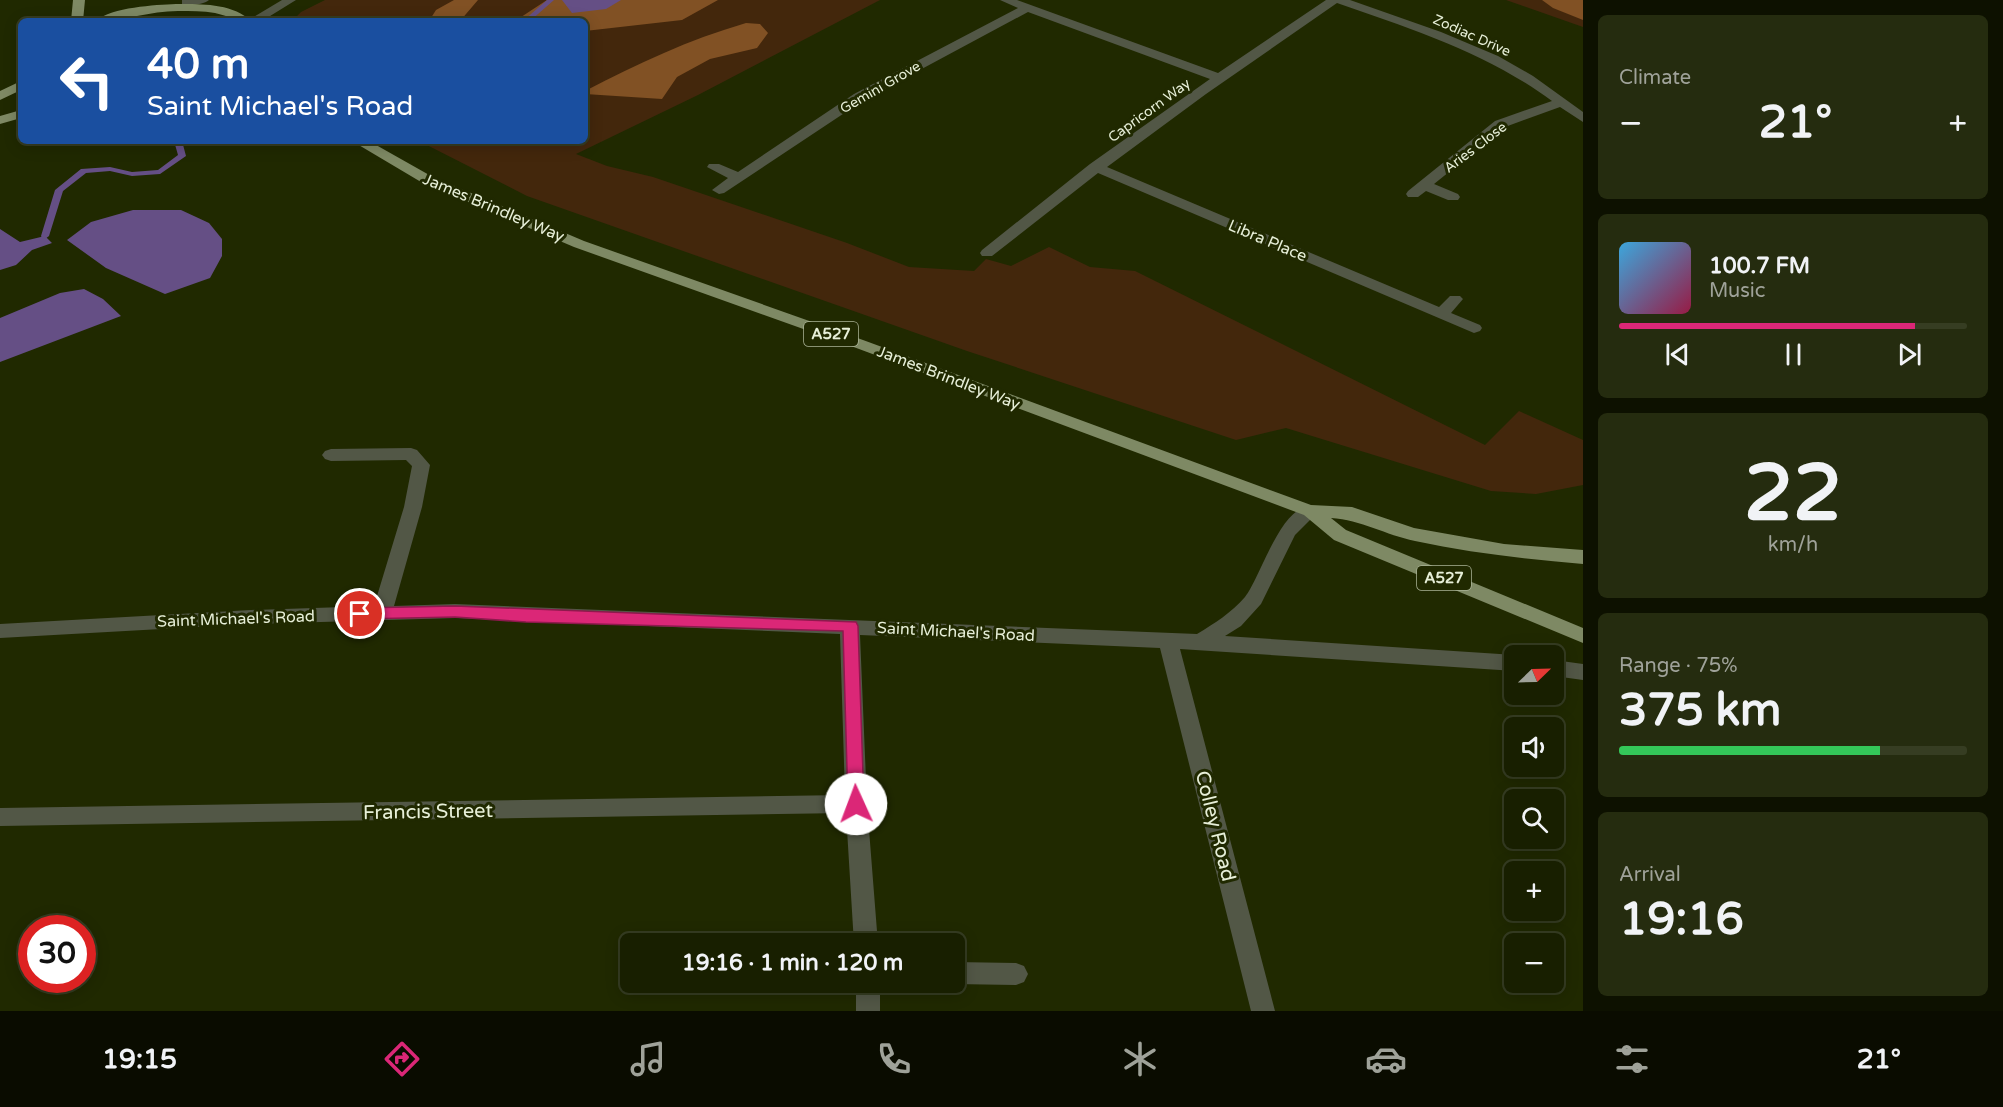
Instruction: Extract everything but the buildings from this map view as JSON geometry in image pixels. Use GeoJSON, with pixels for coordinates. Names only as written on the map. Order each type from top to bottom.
{"type":"FeatureCollection","features":[{"type":"Feature","properties":{"kind":"main road"},"geometry":{"type":"LineString","coordinates":[[77,18],[79,0]]}},
{"type":"Feature","properties":{"kind":"main road"},"geometry":{"type":"LineString","coordinates":[[110,18],[166,1],[213,4],[233,11],[241,18]]}},
{"type":"Feature","properties":{"kind":"main road"},"geometry":{"type":"LineString","coordinates":[[0,96],[18,87]]}},
{"type":"Feature","properties":{"kind":"main road"},"geometry":{"type":"LineString","coordinates":[[0,120],[18,115]]}},
{"type":"Feature","properties":{"kind":"main road","name":"James Brindley Way"},"geometry":{"type":"LineString","coordinates":[[364,144],[426,179],[579,244],[857,343],[1232,484],[1310,511],[1352,513],[1412,534],[1504,550],[1583,557]]}},
{"type":"Feature","properties":{"kind":"main road","name":"James Brindley Way"},"geometry":{"type":"LineString","coordinates":[[1310,511],[1340,535],[1583,636]]}},
{"type":"Feature","properties":{"kind":"street"},"geometry":{"type":"LineString","coordinates":[[186,2],[203,0]]}},
{"type":"Feature","properties":{"kind":"street"},"geometry":{"type":"LineString","coordinates":[[258,18],[291,0]]}},
{"type":"Feature","properties":{"kind":"street"},"geometry":{"type":"LineString","coordinates":[[1006,0],[1219,78]]}},
{"type":"Feature","properties":{"kind":"street","name":"Capricorn Way"},"geometry":{"type":"LineString","coordinates":[[987,254],[1095,167],[1274,39],[1334,0]]}},
{"type":"Feature","properties":{"kind":"street","name":"Zodiac Drive"},"geometry":{"type":"LineString","coordinates":[[1339,0],[1441,35],[1485,55],[1562,102],[1583,118]]}},
{"type":"Feature","properties":{"kind":"street","name":"Gemini Grove"},"geometry":{"type":"LineString","coordinates":[[719,190],[859,98],[1027,8]]}},
{"type":"Feature","properties":{"kind":"street","name":"Aries Close"},"geometry":{"type":"LineString","coordinates":[[1453,197],[1419,190],[1500,124],[1562,102]]}},
{"type":"Feature","properties":{"kind":"street"},"geometry":{"type":"LineString","coordinates":[[714,167],[739,177]]}},
{"type":"Feature","properties":{"kind":"street","name":"Libra Place"},"geometry":{"type":"LineString","coordinates":[[1095,167],[1474,328]]}},
{"type":"Feature","properties":{"kind":"street"},"geometry":{"type":"LineString","coordinates":[[1441,314],[1455,299]]}},
{"type":"Feature","properties":{"kind":"street"},"geometry":{"type":"LineString","coordinates":[[331,455],[411,454],[422,465],[413,507],[382,614]]}},
{"type":"Feature","properties":{"kind":"street"},"geometry":{"type":"LineString","coordinates":[[1200,642],[1234,621],[1254,599],[1288,531],[1310,511]]}},
{"type":"Feature","properties":{"kind":"street","name":"Saint Michael's Road"},"geometry":{"type":"LineString","coordinates":[[0,631],[215,618],[455,611],[1200,642],[1504,661]]}},
{"type":"Feature","properties":{"kind":"street"},"geometry":{"type":"LineString","coordinates":[[850,626],[856,804],[865,933]]}},
{"type":"Feature","properties":{"kind":"street","name":"Colley Road"},"geometry":{"type":"LineString","coordinates":[[1168,641],[1263,1011]]}},
{"type":"Feature","properties":{"kind":"street"},"geometry":{"type":"LineString","coordinates":[[1564,669],[1583,672]]}},
{"type":"Feature","properties":{"kind":"street","name":"Francis Street"},"geometry":{"type":"LineString","coordinates":[[0,817],[856,804]]}},
{"type":"Feature","properties":{"kind":"street"},"geometry":{"type":"LineString","coordinates":[[965,973],[1016,974]]}},
{"type":"Feature","properties":{"kind":"street"},"geometry":{"type":"LineString","coordinates":[[868,993],[868,1011]]}},
{"type":"Feature","properties":{"kind":"shaded area"},"geometry":{"type":"Polygon","coordinates":[[[325,0],[880,0],[698,95],[576,154],[607,166],[653,177],[847,243],[909,267],[974,271],[986,259],[1011,266],[1049,247],[1090,267],[1135,271],[1485,445],[1519,411],[1583,440],[1583,485],[1536,494],[1491,491],[1286,428],[1236,440],[967,351],[527,196],[425,144],[588,144],[588,18],[295,18],[301,12],[325,0]]]}},
{"type":"Feature","properties":{"kind":"shaded area"},"geometry":{"type":"Polygon","coordinates":[[[454,0],[478,0],[463,18],[431,18],[436,10],[454,0]]]}},
{"type":"Feature","properties":{"kind":"shaded area"},"geometry":{"type":"Polygon","coordinates":[[[547,0],[718,0],[682,20],[588,31],[588,18],[520,18],[547,0]]]}},
{"type":"Feature","properties":{"kind":"shaded area"},"geometry":{"type":"Polygon","coordinates":[[[562,0],[621,0],[606,9],[572,13],[562,0]]]}},
{"type":"Feature","properties":{"kind":"shaded area"},"geometry":{"type":"Polygon","coordinates":[[[1506,0],[1583,0],[1583,27],[1506,0]]]}},
{"type":"Feature","properties":{"kind":"shaded area"},"geometry":{"type":"Polygon","coordinates":[[[1542,0],[1583,0],[1583,20],[1553,8],[1542,0]]]}},
{"type":"Feature","properties":{"kind":"shaded area"},"geometry":{"type":"Polygon","coordinates":[[[746,23],[760,24],[768,33],[757,48],[710,59],[677,77],[662,99],[588,94],[588,90],[625,71],[704,37],[746,23]]]}},
{"type":"Feature","properties":{"kind":"shaded area"},"geometry":{"type":"Polygon","coordinates":[[[133,210],[181,210],[209,223],[222,239],[222,256],[210,278],[165,294],[106,268],[67,240],[91,222],[133,210]]]}},
{"type":"Feature","properties":{"kind":"shaded area"},"geometry":{"type":"Polygon","coordinates":[[[0,229],[20,242],[45,236],[52,243],[32,250],[16,265],[0,270],[0,229]]]}},
{"type":"Feature","properties":{"kind":"shaded area"},"geometry":{"type":"Polygon","coordinates":[[[84,289],[103,299],[121,316],[0,362],[0,318],[60,293],[84,289]]]}},
{"type":"Feature","properties":{"kind":"waterway"},"geometry":{"type":"LineString","coordinates":[[530,18],[551,0]]}},
{"type":"Feature","properties":{"kind":"waterway"},"geometry":{"type":"LineString","coordinates":[[45,236],[59,190],[84,171],[110,169],[132,174],[160,172],[182,156],[179,144]]}},
{"type":"Feature","properties":{"kind":"route"},"geometry":{"type":"LineString","coordinates":[[360,614],[455,611],[526,616],[850,626],[856,804]]}}]}
